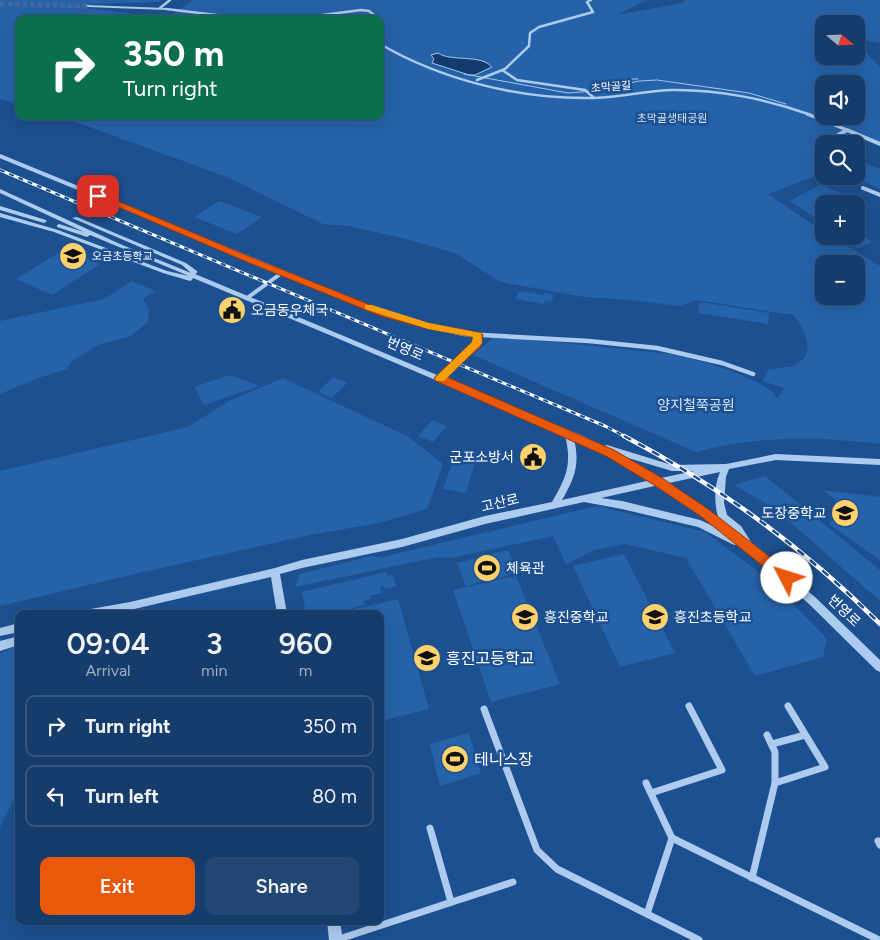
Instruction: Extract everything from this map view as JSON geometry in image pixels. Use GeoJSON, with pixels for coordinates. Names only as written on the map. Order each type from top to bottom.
{"type":"FeatureCollection","features":[{"type":"Feature","properties":{"kind":"street"},"geometry":{"type":"LineString","coordinates":[[160,8],[170,0]]}},
{"type":"Feature","properties":{"kind":"street"},"geometry":{"type":"LineString","coordinates":[[476,81],[502,70],[529,46],[530,33],[539,28],[593,12],[587,2],[591,0]]}},
{"type":"Feature","properties":{"kind":"street"},"geometry":{"type":"LineString","coordinates":[[88,6],[166,8],[219,15]]}},
{"type":"Feature","properties":{"kind":"street"},"geometry":{"type":"LineString","coordinates":[[323,15],[361,10],[373,15]]}},
{"type":"Feature","properties":{"kind":"street","name":"초막골길"},"geometry":{"type":"LineString","coordinates":[[384,46],[435,70],[541,95],[593,98],[669,90],[716,93],[766,103],[821,119],[880,144]]}},
{"type":"Feature","properties":{"kind":"street"},"geometry":{"type":"LineString","coordinates":[[502,70],[517,80],[585,90],[593,98]]}},
{"type":"Feature","properties":{"kind":"street"},"geometry":{"type":"LineString","coordinates":[[838,135],[847,130]]}},
{"type":"Feature","properties":{"kind":"street"},"geometry":{"type":"LineString","coordinates":[[0,156],[384,314],[428,326],[478,335],[556,338],[696,355],[753,374]]}},
{"type":"Feature","properties":{"kind":"street"},"geometry":{"type":"LineString","coordinates":[[0,184],[184,264],[217,285]]}},
{"type":"Feature","properties":{"kind":"street"},"geometry":{"type":"LineString","coordinates":[[863,188],[880,195]]}},
{"type":"Feature","properties":{"kind":"street","name":"번영로"},"geometry":{"type":"LineString","coordinates":[[0,191],[118,245],[440,378],[586,441],[658,482],[715,520],[774,566],[827,613],[880,667]]}},
{"type":"Feature","properties":{"kind":"street","name":"번영로"},"geometry":{"type":"LineString","coordinates":[[0,208],[118,245]]}},
{"type":"Feature","properties":{"kind":"street"},"geometry":{"type":"LineString","coordinates":[[0,215],[56,231],[179,276],[217,285]]}},
{"type":"Feature","properties":{"kind":"street"},"geometry":{"type":"LineString","coordinates":[[247,298],[283,272]]}},
{"type":"Feature","properties":{"kind":"street"},"geometry":{"type":"LineString","coordinates":[[440,378],[477,343],[478,335]]}},
{"type":"Feature","properties":{"kind":"street"},"geometry":{"type":"LineString","coordinates":[[555,504],[570,479],[574,465],[569,434]]}},
{"type":"Feature","properties":{"kind":"street"},"geometry":{"type":"LineString","coordinates":[[586,441],[672,468],[726,467],[722,477],[719,503],[723,517],[738,529],[751,549]]}},
{"type":"Feature","properties":{"kind":"street","name":"고산로"},"geometry":{"type":"LineString","coordinates":[[108,610],[275,572],[302,564],[402,543],[485,520],[776,457],[880,462]]}},
{"type":"Feature","properties":{"kind":"street"},"geometry":{"type":"LineString","coordinates":[[582,499],[622,505],[700,524],[751,549]]}},
{"type":"Feature","properties":{"kind":"street"},"geometry":{"type":"LineString","coordinates":[[275,572],[281,610]]}},
{"type":"Feature","properties":{"kind":"street","name":"고산로"},"geometry":{"type":"LineString","coordinates":[[118,610],[130,606]]}},
{"type":"Feature","properties":{"kind":"street"},"geometry":{"type":"LineString","coordinates":[[0,632],[15,628]]}},
{"type":"Feature","properties":{"kind":"street"},"geometry":{"type":"LineString","coordinates":[[0,646],[15,641]]}},
{"type":"Feature","properties":{"kind":"street"},"geometry":{"type":"LineString","coordinates":[[651,793],[722,770],[689,706]]}},
{"type":"Feature","properties":{"kind":"street"},"geometry":{"type":"LineString","coordinates":[[775,783],[825,767],[788,706]]}},
{"type":"Feature","properties":{"kind":"street"},"geometry":{"type":"LineString","coordinates":[[484,709],[537,850],[557,869],[699,940]]}},
{"type":"Feature","properties":{"kind":"street"},"geometry":{"type":"LineString","coordinates":[[752,878],[775,783],[775,752],[767,735]]}},
{"type":"Feature","properties":{"kind":"street"},"geometry":{"type":"LineString","coordinates":[[772,744],[805,735]]}},
{"type":"Feature","properties":{"kind":"street"},"geometry":{"type":"LineString","coordinates":[[646,783],[672,838],[879,940]]}},
{"type":"Feature","properties":{"kind":"street"},"geometry":{"type":"LineString","coordinates":[[430,828],[451,902]]}},
{"type":"Feature","properties":{"kind":"street"},"geometry":{"type":"LineString","coordinates":[[647,914],[672,838]]}},
{"type":"Feature","properties":{"kind":"street"},"geometry":{"type":"LineString","coordinates":[[384,924],[512,882]]}},
{"type":"Feature","properties":{"kind":"street"},"geometry":{"type":"LineString","coordinates":[[333,925],[336,940],[381,925]]}},
{"type":"Feature","properties":{"kind":"green space"},"geometry":{"type":"Polygon","coordinates":[[[0,0],[162,0],[158,2],[89,4],[86,8],[143,15],[15,15],[15,103],[0,99],[0,0]]]}},
{"type":"Feature","properties":{"kind":"green space"},"geometry":{"type":"Polygon","coordinates":[[[193,0],[647,0],[617,15],[683,3],[686,0],[880,0],[880,43],[865,40],[865,15],[815,15],[815,65],[865,65],[865,51],[880,68],[880,142],[865,135],[815,135],[815,176],[768,194],[815,226],[815,245],[846,245],[862,255],[815,255],[815,305],[865,305],[865,257],[880,266],[880,444],[810,439],[764,440],[696,452],[473,355],[495,336],[670,354],[712,364],[745,376],[759,383],[777,398],[785,388],[762,381],[769,369],[792,367],[805,357],[807,352],[805,334],[793,315],[697,300],[679,306],[632,300],[584,297],[500,282],[457,254],[407,239],[348,226],[323,224],[227,177],[70,120],[384,120],[384,15],[171,15],[193,0]]]}},
{"type":"Feature","properties":{"kind":"green space"},"geometry":{"type":"Polygon","coordinates":[[[865,163],[880,169],[880,189],[865,182],[865,163]]]}},
{"type":"Feature","properties":{"kind":"green space"},"geometry":{"type":"Polygon","coordinates":[[[819,185],[844,195],[815,195],[815,218],[790,201],[819,185]]]}},
{"type":"Feature","properties":{"kind":"green space"},"geometry":{"type":"Polygon","coordinates":[[[219,201],[262,217],[237,234],[194,217],[219,201]]]}},
{"type":"Feature","properties":{"kind":"green space"},"geometry":{"type":"Polygon","coordinates":[[[865,238],[872,242],[865,245],[865,238]]]}},
{"type":"Feature","properties":{"kind":"green space"},"geometry":{"type":"Polygon","coordinates":[[[853,245],[865,245],[858,248],[853,245]]]}},
{"type":"Feature","properties":{"kind":"green space"},"geometry":{"type":"Polygon","coordinates":[[[65,249],[100,264],[52,295],[16,279],[65,249]]]}},
{"type":"Feature","properties":{"kind":"green space"},"geometry":{"type":"Polygon","coordinates":[[[132,281],[155,291],[143,299],[149,310],[148,322],[131,336],[98,345],[72,361],[67,369],[38,378],[0,394],[0,321],[104,299],[132,281]]]}},
{"type":"Feature","properties":{"kind":"green space"},"geometry":{"type":"Polygon","coordinates":[[[518,291],[554,295],[551,302],[546,301],[544,304],[516,299],[518,291]]]}},
{"type":"Feature","properties":{"kind":"green space"},"geometry":{"type":"Polygon","coordinates":[[[700,302],[769,313],[768,324],[698,313],[700,302]]]}},
{"type":"Feature","properties":{"kind":"green space"},"geometry":{"type":"Polygon","coordinates":[[[230,375],[259,386],[204,405],[194,387],[230,375]]]}},
{"type":"Feature","properties":{"kind":"green space"},"geometry":{"type":"Polygon","coordinates":[[[333,377],[347,383],[332,398],[318,392],[333,377]]]}},
{"type":"Feature","properties":{"kind":"green space"},"geometry":{"type":"Polygon","coordinates":[[[283,378],[409,437],[443,464],[427,509],[379,523],[310,535],[0,606],[0,471],[188,427],[229,401],[283,378]]]}},
{"type":"Feature","properties":{"kind":"green space"},"geometry":{"type":"Polygon","coordinates":[[[432,420],[447,426],[433,442],[418,436],[432,420]]]}},
{"type":"Feature","properties":{"kind":"green space"},"geometry":{"type":"Polygon","coordinates":[[[454,458],[475,462],[466,493],[443,489],[454,458]]]}},
{"type":"Feature","properties":{"kind":"green space"},"geometry":{"type":"Polygon","coordinates":[[[765,476],[880,570],[880,601],[774,508],[734,485],[765,476]]]}},
{"type":"Feature","properties":{"kind":"green space"},"geometry":{"type":"Polygon","coordinates":[[[822,490],[880,497],[880,560],[829,524],[847,509],[822,490]]]}},
{"type":"Feature","properties":{"kind":"green space"},"geometry":{"type":"Polygon","coordinates":[[[597,506],[705,532],[772,582],[827,639],[823,657],[755,676],[686,558],[625,544],[595,550],[566,564],[553,536],[451,558],[438,557],[295,587],[300,574],[372,556],[382,557],[597,506]]]}},
{"type":"Feature","properties":{"kind":"green space","name":"체육관"},"geometry":{"type":"Polygon","coordinates":[[[508,550],[518,573],[466,586],[457,563],[508,550]]]}},
{"type":"Feature","properties":{"kind":"green space"},"geometry":{"type":"Polygon","coordinates":[[[624,554],[675,653],[620,667],[573,566],[624,554]]]}},
{"type":"Feature","properties":{"kind":"green space"},"geometry":{"type":"Polygon","coordinates":[[[386,572],[388,576],[393,575],[396,586],[385,589],[384,586],[380,587],[381,593],[370,596],[371,599],[364,601],[365,605],[344,610],[305,610],[302,592],[386,572]]]}},
{"type":"Feature","properties":{"kind":"green space"},"geometry":{"type":"Polygon","coordinates":[[[516,576],[560,684],[491,702],[453,590],[516,576]]]}},
{"type":"Feature","properties":{"kind":"green space"},"geometry":{"type":"Polygon","coordinates":[[[398,599],[429,709],[384,720],[384,610],[350,610],[398,599]]]}},
{"type":"Feature","properties":{"kind":"green space"},"geometry":{"type":"Polygon","coordinates":[[[15,647],[15,798],[0,827],[0,653],[15,647]]]}},
{"type":"Feature","properties":{"kind":"green space","name":"테니스장"},"geometry":{"type":"Polygon","coordinates":[[[469,733],[481,773],[440,786],[430,744],[469,733]]]}},
{"type":"Feature","properties":{"kind":"shaded area"},"geometry":{"type":"Polygon","coordinates":[[[438,53],[450,57],[474,59],[487,63],[492,67],[475,75],[469,75],[432,63],[434,59],[431,55],[438,53]]]}},
{"type":"Feature","properties":{"kind":"waterway"},"geometry":{"type":"LineString","coordinates":[[464,74],[568,93],[594,91],[639,81],[657,80],[749,93],[786,104]]}},
{"type":"Feature","properties":{"kind":"waterway"},"geometry":{"type":"LineString","coordinates":[[597,90],[601,83],[624,79],[638,79]]}},
{"type":"Feature","properties":{"kind":"tunnel"},"geometry":{"type":"LineString","coordinates":[[0,4],[88,6]]}},
{"type":"Feature","properties":{"kind":"railway"},"geometry":{"type":"LineString","coordinates":[[0,170],[605,426],[626,437]]}},
{"type":"Feature","properties":{"kind":"railway"},"geometry":{"type":"LineString","coordinates":[[624,436],[727,497],[759,520],[791,544],[880,624]]}},
{"type":"Feature","properties":{"kind":"slow traffic"},"geometry":{"type":"LineString","coordinates":[[368,307],[384,314],[428,326],[478,335],[477,343],[440,379]]}},
{"type":"Feature","properties":{"kind":"place","name":"오금초등학교"},"geometry":{"type":"Point","coordinates":[73,256]}},
{"type":"Feature","properties":{"kind":"place","name":"오금동우체국"},"geometry":{"type":"Point","coordinates":[232,310]}},
{"type":"Feature","properties":{"kind":"place","name":"군포소방서"},"geometry":{"type":"Point","coordinates":[533,457]}},
{"type":"Feature","properties":{"kind":"place","name":"도장중학교"},"geometry":{"type":"Point","coordinates":[845,513]}},
{"type":"Feature","properties":{"kind":"place","name":"체육관"},"geometry":{"type":"Point","coordinates":[487,568]}},
{"type":"Feature","properties":{"kind":"place","name":"흥진중학교"},"geometry":{"type":"Point","coordinates":[525,617]}},
{"type":"Feature","properties":{"kind":"place","name":"흥진초등학교"},"geometry":{"type":"Point","coordinates":[655,617]}},
{"type":"Feature","properties":{"kind":"place","name":"흥진고등학교"},"geometry":{"type":"Point","coordinates":[427,658]}},
{"type":"Feature","properties":{"kind":"place","name":"테니스장"},"geometry":{"type":"Point","coordinates":[455,759]}},
{"type":"Feature","properties":{"kind":"route"},"geometry":{"type":"LineString","coordinates":[[98,196],[384,314],[428,326],[478,335],[477,343],[440,378],[610,453],[715,520],[787,578]]}},
{"type":"Feature","properties":{"kind":"park label","name":"초막골생태공원"},"geometry":{"type":"Point","coordinates":[672,118]}},
{"type":"Feature","properties":{"kind":"park label","name":"양지철쭉공원"},"geometry":{"type":"Point","coordinates":[696,405]}}]}
